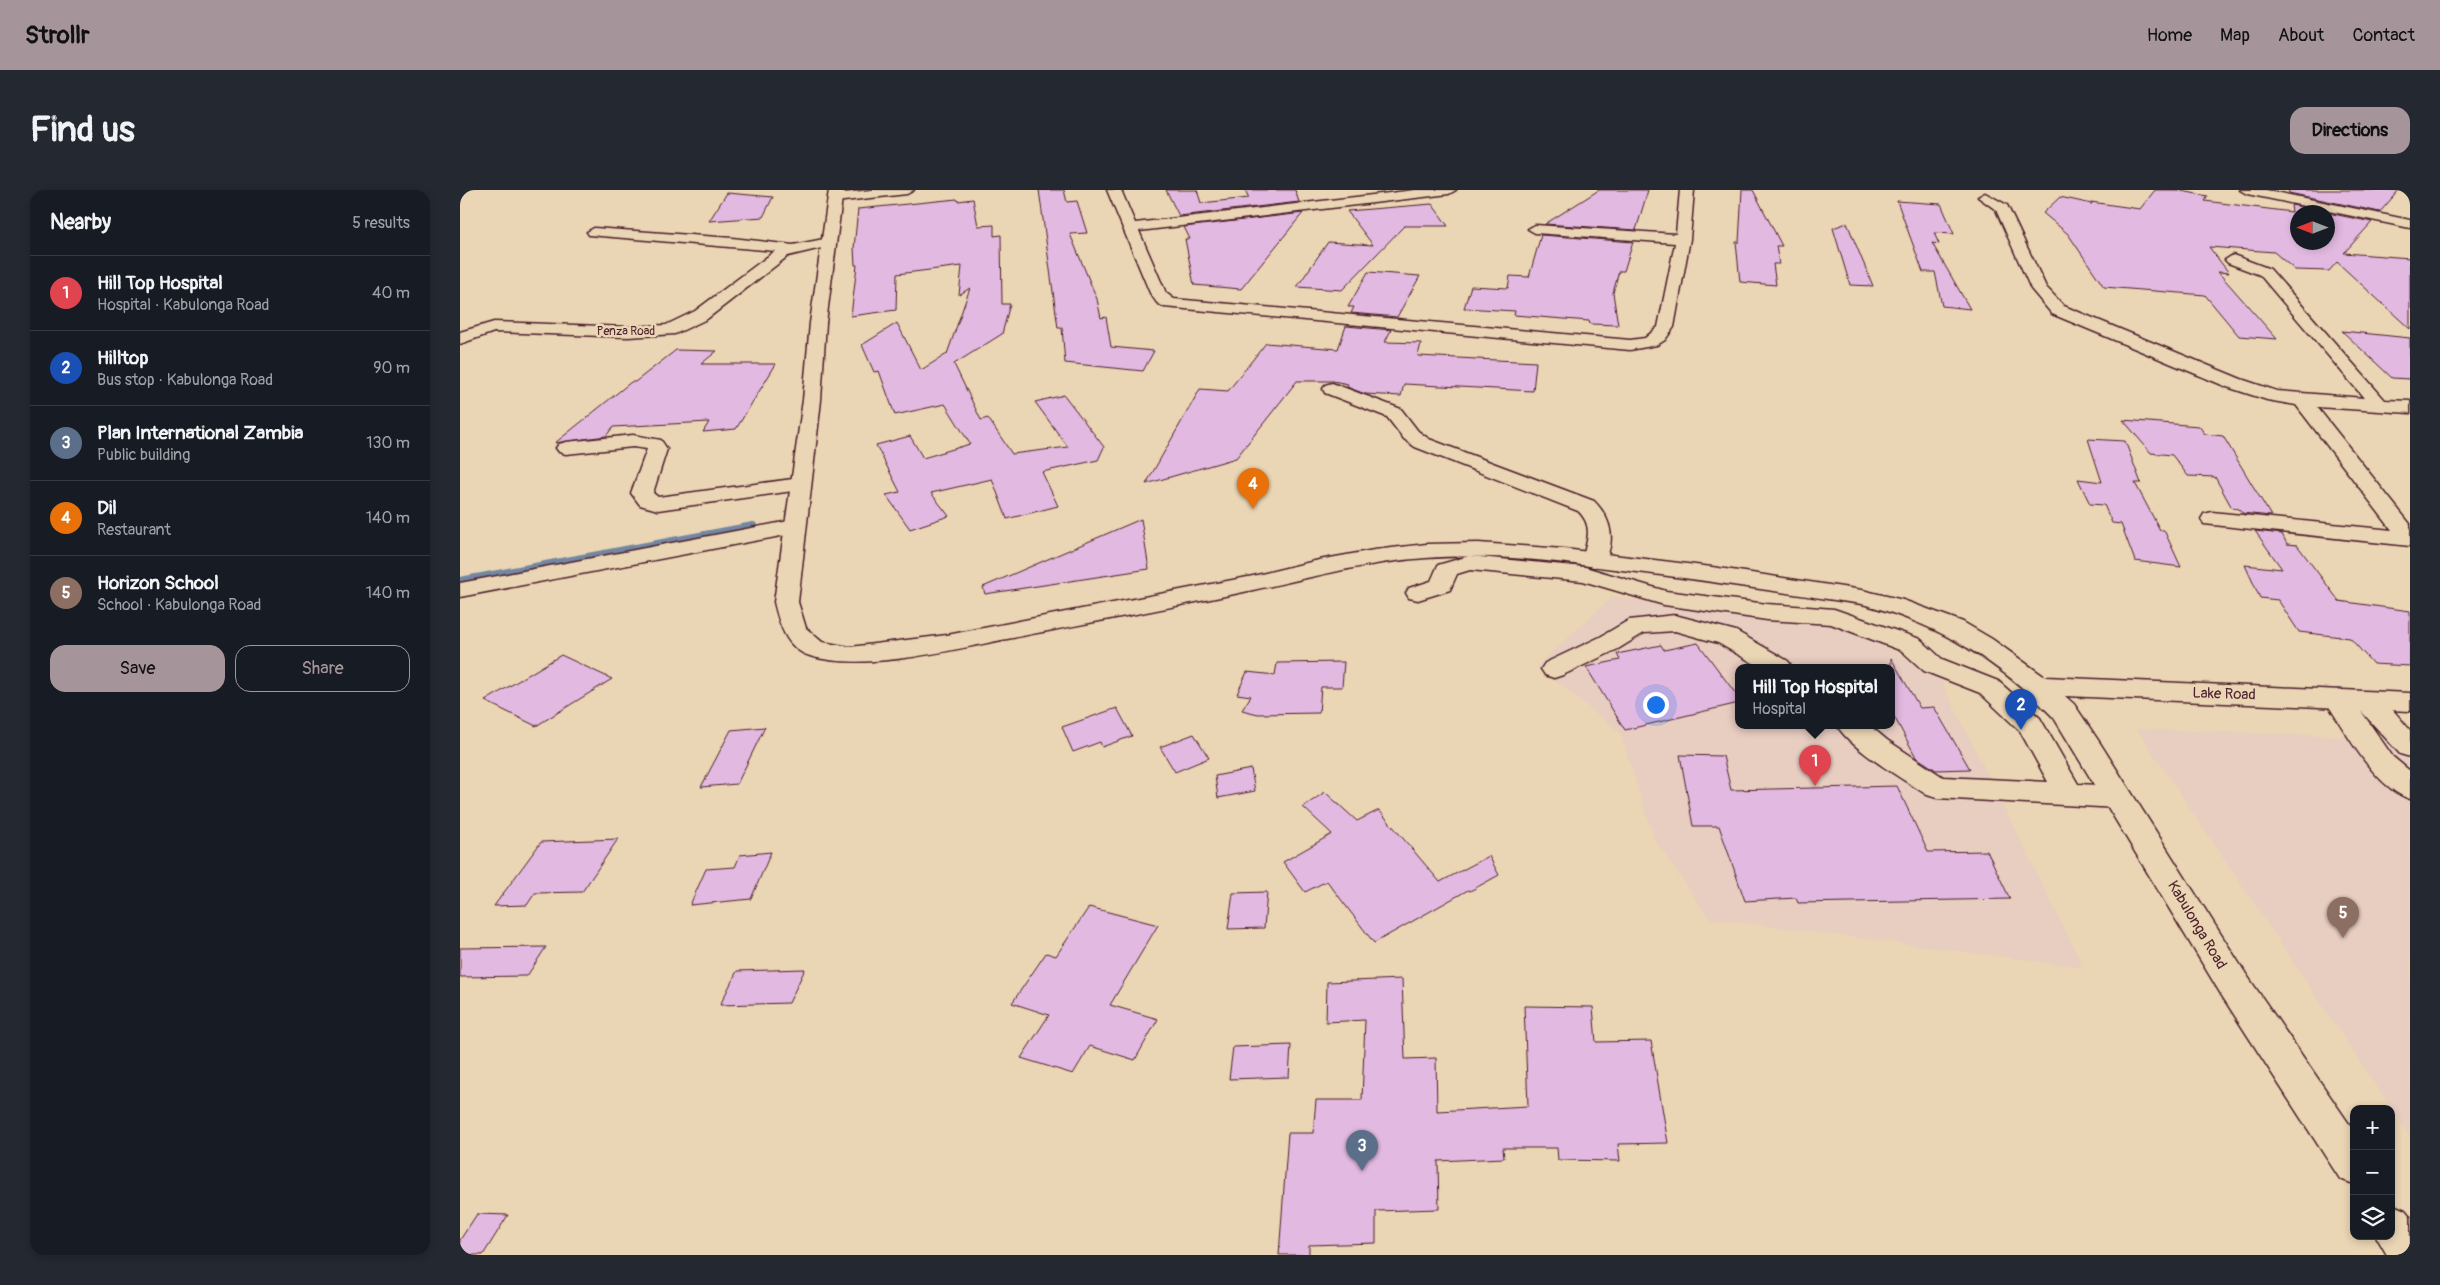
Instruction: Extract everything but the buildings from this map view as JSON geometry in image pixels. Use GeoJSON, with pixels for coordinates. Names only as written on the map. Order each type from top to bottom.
{"type":"FeatureCollection","features":[{"type":"Feature","properties":{"kind":"street"},"geometry":{"type":"LineString","coordinates":[[835,194],[907,190]]}},
{"type":"Feature","properties":{"kind":"street"},"geometry":{"type":"LineString","coordinates":[[1114,190],[1158,293],[1163,300],[1170,304],[1630,345],[1647,344],[1658,339],[1666,327],[1683,239],[1687,190]]}},
{"type":"Feature","properties":{"kind":"street"},"geometry":{"type":"LineString","coordinates":[[1130,228],[1449,190]]}},
{"type":"Feature","properties":{"kind":"street"},"geometry":{"type":"LineString","coordinates":[[2247,190],[2410,224]]}},
{"type":"Feature","properties":{"kind":"street","name":"Kabulonga Road"},"geometry":{"type":"LineString","coordinates":[[835,194],[818,323],[812,400],[794,526],[786,602],[794,631],[814,649],[850,655],[947,643],[1374,557],[1427,551],[1478,550],[1594,560],[1721,576],[1862,598],[1894,605],[1954,628],[1983,645],[2039,686],[2064,711],[2234,985],[2350,1159]]}},
{"type":"Feature","properties":{"kind":"street"},"geometry":{"type":"LineString","coordinates":[[1984,198],[2002,208],[2039,289],[2058,310],[2234,383],[2274,396],[2302,400],[2410,406]]}},
{"type":"Feature","properties":{"kind":"street"},"geometry":{"type":"LineString","coordinates":[[1535,229],[1683,239]]}},
{"type":"Feature","properties":{"kind":"street"},"geometry":{"type":"LineString","coordinates":[[594,232],[732,242],[793,249]]}},
{"type":"Feature","properties":{"kind":"street","name":"Penza Road"},"geometry":{"type":"LineString","coordinates":[[460,339],[477,331],[494,327],[628,332],[669,330],[701,315],[776,258],[793,249],[828,242]]}},
{"type":"Feature","properties":{"kind":"street"},"geometry":{"type":"LineString","coordinates":[[2233,260],[2265,272],[2379,404]]}},
{"type":"Feature","properties":{"kind":"street"},"geometry":{"type":"LineString","coordinates":[[460,324],[494,327]]}},
{"type":"Feature","properties":{"kind":"street"},"geometry":{"type":"LineString","coordinates":[[1332,389],[1394,413],[1411,435],[1422,443],[1586,506],[1597,515],[1601,523],[1594,560]]}},
{"type":"Feature","properties":{"kind":"street"},"geometry":{"type":"LineString","coordinates":[[2212,519],[2410,539],[2302,400]]}},
{"type":"Feature","properties":{"kind":"street"},"geometry":{"type":"LineString","coordinates":[[566,448],[634,441],[654,444],[657,449],[642,493],[645,499],[661,504],[800,484]]}},
{"type":"Feature","properties":{"kind":"street"},"geometry":{"type":"LineString","coordinates":[[460,590],[794,526]]}},
{"type":"Feature","properties":{"kind":"street"},"geometry":{"type":"LineString","coordinates":[[1418,593],[1442,584],[1446,570],[1468,563],[1584,574],[1664,598],[1767,612],[1834,617],[1911,644],[1933,665],[1989,687],[2030,725],[2070,795]]}},
{"type":"Feature","properties":{"kind":"street"},"geometry":{"type":"LineString","coordinates":[[1554,669],[1609,643],[1638,626],[1675,623],[1727,637],[1774,664]]}},
{"type":"Feature","properties":{"kind":"street","name":"Lake Road"},"geometry":{"type":"LineString","coordinates":[[2039,686],[2410,702]]}},
{"type":"Feature","properties":{"kind":"street"},"geometry":{"type":"LineString","coordinates":[[2338,698],[2383,764],[2410,788]]}},
{"type":"Feature","properties":{"kind":"street"},"geometry":{"type":"LineString","coordinates":[[2366,700],[2410,747]]}},
{"type":"Feature","properties":{"kind":"street"},"geometry":{"type":"LineString","coordinates":[[1856,729],[1877,747],[1938,787],[2118,797]]}},
{"type":"Feature","properties":{"kind":"street"},"geometry":{"type":"LineString","coordinates":[[2395,1230],[2410,1253]]}},
{"type":"Feature","properties":{"kind":"shaded area"},"geometry":{"type":"Polygon","coordinates":[[[1613,597],[1849,628],[1938,675],[2083,967],[1709,918],[1655,840],[1620,732],[1537,666],[1613,597]]]}},
{"type":"Feature","properties":{"kind":"shaded area"},"geometry":{"type":"Polygon","coordinates":[[[2137,729],[2410,739],[2410,1136],[2395,1114],[2395,1105],[2389,1105],[2137,729]]]}},
{"type":"Feature","properties":{"kind":"waterway"},"geometry":{"type":"LineString","coordinates":[[460,581],[753,526]]}},
{"type":"Feature","properties":{"kind":"place","name":"Dil"},"geometry":{"type":"Point","coordinates":[1253,509]}},
{"type":"Feature","properties":{"kind":"place","name":"Hilltop"},"geometry":{"type":"Point","coordinates":[2021,730]}},
{"type":"Feature","properties":{"kind":"place","name":"Hill Top Hospital"},"geometry":{"type":"Point","coordinates":[1815,786]}},
{"type":"Feature","properties":{"kind":"place","name":"Horizon School"},"geometry":{"type":"Point","coordinates":[2343,938]}},
{"type":"Feature","properties":{"kind":"place","name":"Plan International Zambia"},"geometry":{"type":"Point","coordinates":[1362,1171]}}]}
